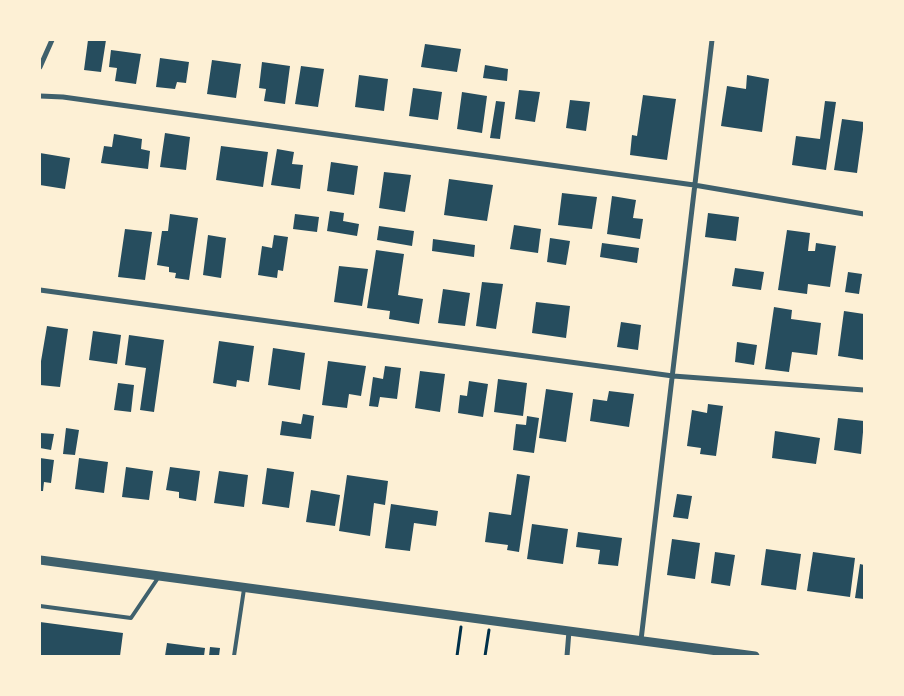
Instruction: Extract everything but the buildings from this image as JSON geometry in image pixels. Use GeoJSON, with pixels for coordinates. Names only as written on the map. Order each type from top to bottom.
{"type":"FeatureCollection","features":[{"type":"Feature","properties":{"kind":"street"},"geometry":{"type":"LineString","coordinates":[[40,67],[52,40]]}},
{"type":"Feature","properties":{"kind":"street"},"geometry":{"type":"LineString","coordinates":[[641,640],[712,40]]}},
{"type":"Feature","properties":{"kind":"street"},"geometry":{"type":"LineString","coordinates":[[40,96],[63,97],[694,185],[864,214]]}},
{"type":"Feature","properties":{"kind":"street"},"geometry":{"type":"LineString","coordinates":[[40,290],[673,376],[864,390]]}},
{"type":"Feature","properties":{"kind":"street"},"geometry":{"type":"LineString","coordinates":[[40,560],[755,656]]}},
{"type":"Feature","properties":{"kind":"street"},"geometry":{"type":"LineString","coordinates":[[567,656],[570,630]]}},
{"type":"Feature","properties":{"kind":"lane"},"geometry":{"type":"LineString","coordinates":[[40,606],[131,618],[159,575]]}},
{"type":"Feature","properties":{"kind":"lane"},"geometry":{"type":"LineString","coordinates":[[234,656],[244,586]]}},
{"type":"Feature","properties":{"kind":"path"},"geometry":{"type":"LineString","coordinates":[[457,656],[462,616]]}},
{"type":"Feature","properties":{"kind":"path"},"geometry":{"type":"LineString","coordinates":[[485,656],[490,620]]}}]}
